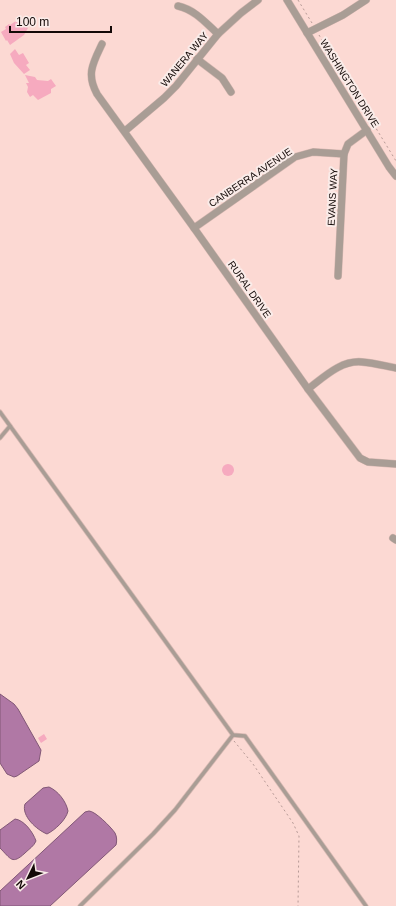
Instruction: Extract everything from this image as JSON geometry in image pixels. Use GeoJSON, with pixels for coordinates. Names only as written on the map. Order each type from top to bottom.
{"type":"FeatureCollection","features":[{"type":"Feature","properties":{"kind":"street","name":"WANERA WAY"},"geometry":{"type":"LineString","coordinates":[[125,131],[164,98],[176,86],[218,34],[258,0]]}},
{"type":"Feature","properties":{"kind":"street","name":"WASHINGTON DRIVE"},"geometry":{"type":"LineString","coordinates":[[287,0],[366,130],[396,176]]}},
{"type":"Feature","properties":{"kind":"street"},"geometry":{"type":"LineString","coordinates":[[307,33],[343,15],[366,0]]}},
{"type":"Feature","properties":{"kind":"street"},"geometry":{"type":"LineString","coordinates":[[178,6],[196,13],[218,34]]}},
{"type":"Feature","properties":{"kind":"street","name":"RURAL DRIVE"},"geometry":{"type":"LineString","coordinates":[[102,44],[92,64],[91,70],[92,82],[97,94],[125,131],[308,389],[360,458],[368,462],[396,464]]}},
{"type":"Feature","properties":{"kind":"street"},"geometry":{"type":"LineString","coordinates":[[197,59],[222,78],[231,92]]}},
{"type":"Feature","properties":{"kind":"street"},"geometry":{"type":"LineString","coordinates":[[344,154],[348,144],[366,130]]}},
{"type":"Feature","properties":{"kind":"street","name":"CANBERRA AVENUE"},"geometry":{"type":"LineString","coordinates":[[194,228],[295,157],[313,152],[344,154]]}},
{"type":"Feature","properties":{"kind":"street","name":"EVANS WAY"},"geometry":{"type":"LineString","coordinates":[[338,276],[344,154]]}},
{"type":"Feature","properties":{"kind":"street"},"geometry":{"type":"LineString","coordinates":[[308,389],[335,369],[348,363],[362,362],[396,368]]}},
{"type":"Feature","properties":{"kind":"lane"},"geometry":{"type":"LineString","coordinates":[[0,412],[232,736]]}},
{"type":"Feature","properties":{"kind":"lane"},"geometry":{"type":"LineString","coordinates":[[0,438],[10,426]]}},
{"type":"Feature","properties":{"kind":"lane"},"geometry":{"type":"LineString","coordinates":[[80,906],[166,819],[232,736]]}},
{"type":"Feature","properties":{"kind":"lane"},"geometry":{"type":"LineString","coordinates":[[232,736],[245,736],[366,906]]}},
{"type":"Feature","properties":{"kind":"path"},"geometry":{"type":"LineString","coordinates":[[298,0],[396,161]]}},
{"type":"Feature","properties":{"kind":"path"},"geometry":{"type":"LineString","coordinates":[[232,736],[293,823],[299,836],[298,906]]}},
{"type":"Feature","properties":{"kind":"shaded area"},"geometry":{"type":"Polygon","coordinates":[[[0,694],[14,704],[18,709],[41,750],[39,761],[14,777],[7,774],[0,763],[0,694]]]}},
{"type":"Feature","properties":{"kind":"shaded area"},"geometry":{"type":"Polygon","coordinates":[[[49,787],[61,797],[68,811],[60,824],[47,834],[31,822],[24,809],[25,804],[43,788],[49,787]]]}},
{"type":"Feature","properties":{"kind":"shaded area"},"geometry":{"type":"Polygon","coordinates":[[[89,811],[99,816],[113,830],[117,840],[116,845],[50,906],[0,906],[0,891],[85,812],[89,811]]]}},
{"type":"Feature","properties":{"kind":"shaded area"},"geometry":{"type":"Polygon","coordinates":[[[15,819],[28,827],[36,841],[33,846],[21,857],[14,860],[9,858],[0,848],[0,830],[15,819]]]}},
{"type":"Feature","properties":{"kind":"building"},"geometry":{"type":"Polygon","coordinates":[[[16,21],[18,23],[21,21],[23,22],[28,28],[24,35],[10,45],[1,32],[6,29],[5,27],[9,24],[10,25],[16,21]]]}},
{"type":"Feature","properties":{"kind":"building"},"geometry":{"type":"Polygon","coordinates":[[[15,49],[19,55],[23,53],[29,63],[26,65],[30,70],[24,74],[14,63],[10,54],[15,49]]]}},
{"type":"Feature","properties":{"kind":"building"},"geometry":{"type":"Polygon","coordinates":[[[25,75],[35,77],[37,80],[48,81],[51,79],[56,86],[51,89],[51,93],[38,100],[33,95],[30,97],[27,92],[28,87],[26,83],[29,83],[25,75]]]}},
{"type":"Feature","properties":{"kind":"building"},"geometry":{"type":"Polygon","coordinates":[[[228,464],[232,466],[234,470],[232,474],[228,476],[224,474],[222,470],[224,466],[228,464]]]}},
{"type":"Feature","properties":{"kind":"building"},"geometry":{"type":"Polygon","coordinates":[[[44,734],[47,739],[41,743],[38,738],[44,734]]]}}]}
